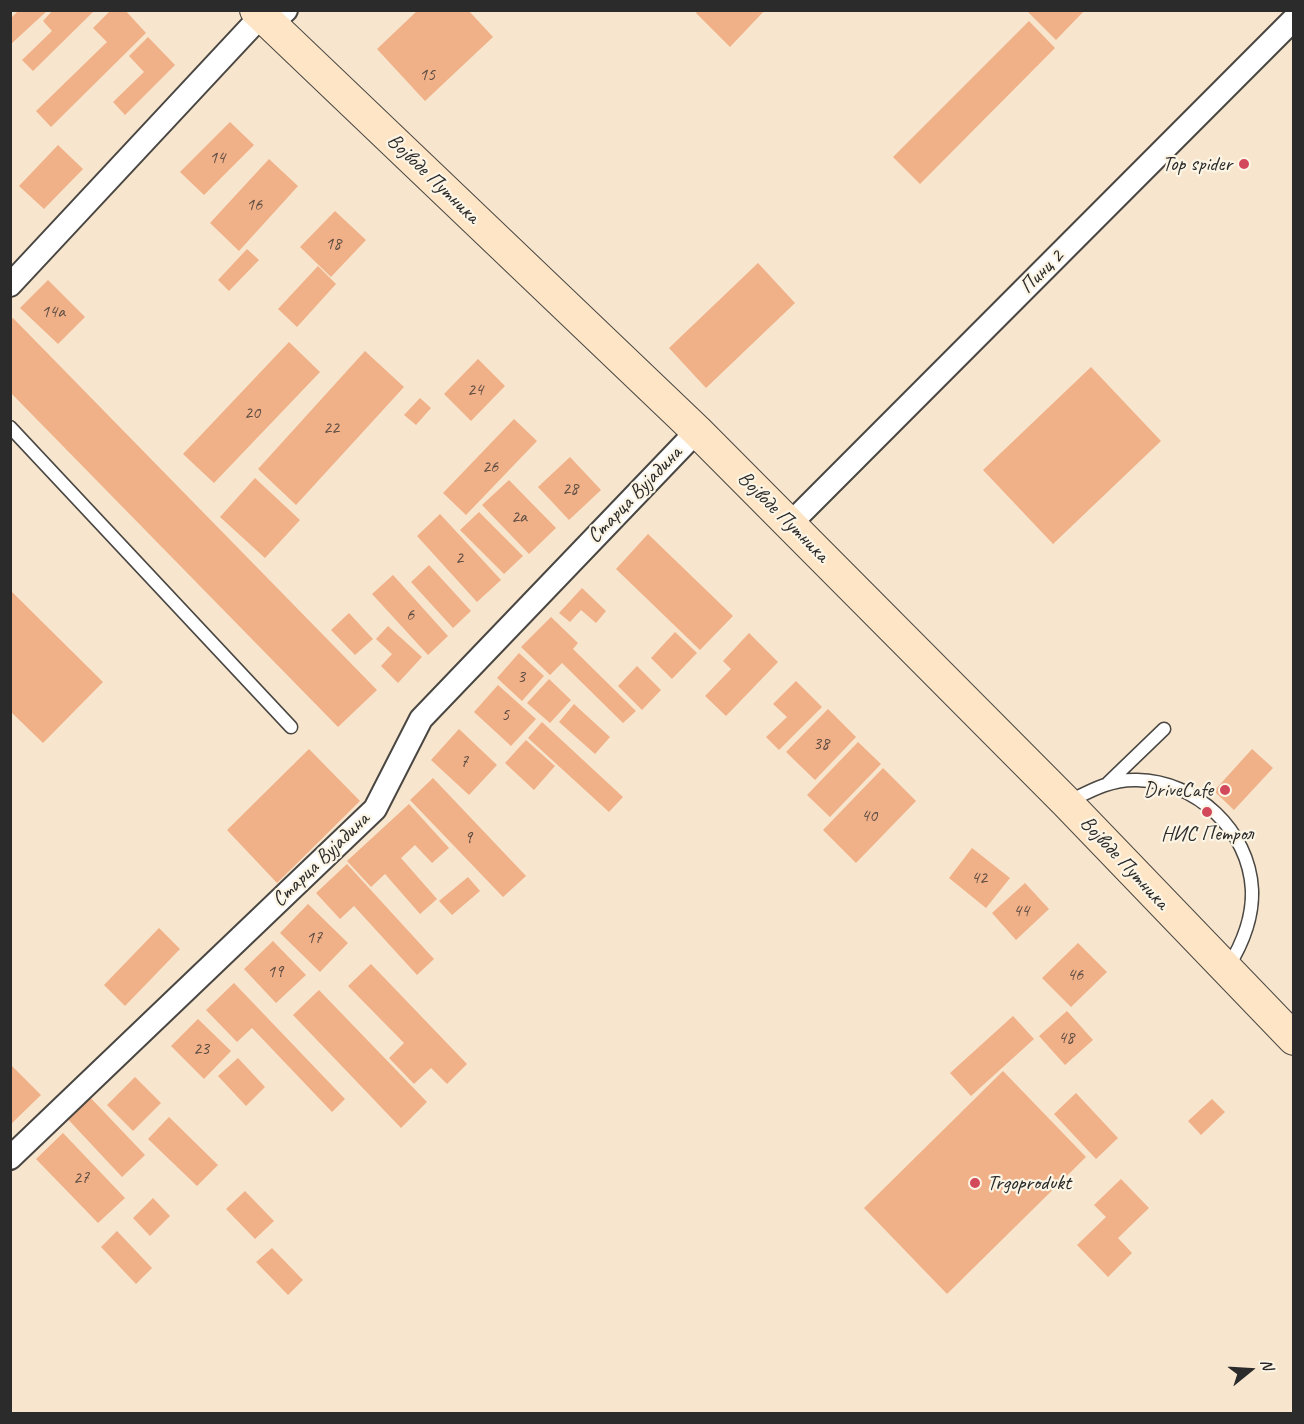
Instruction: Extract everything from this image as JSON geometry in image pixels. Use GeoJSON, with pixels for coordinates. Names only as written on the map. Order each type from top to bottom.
{"type":"FeatureCollection","features":[{"type":"Feature","properties":{"kind":"main road","name":"Војводе Путника"},"geometry":{"type":"LineString","coordinates":[[268,15],[697,430],[1066,802],[1293,1039]]}},
{"type":"Feature","properties":{"kind":"street"},"geometry":{"type":"LineString","coordinates":[[10,285],[268,15]]}},
{"type":"Feature","properties":{"kind":"street","name":"Пинц 2"},"geometry":{"type":"LineString","coordinates":[[790,524],[1293,20]]}},
{"type":"Feature","properties":{"kind":"street","name":"Старца Вујадина"},"geometry":{"type":"LineString","coordinates":[[10,1158],[375,808],[421,719],[697,430]]}},
{"type":"Feature","properties":{"kind":"lane"},"geometry":{"type":"LineString","coordinates":[[10,427],[291,727]]}},
{"type":"Feature","properties":{"kind":"lane"},"geometry":{"type":"LineString","coordinates":[[1108,783],[1164,729]]}},
{"type":"Feature","properties":{"kind":"lane"},"geometry":{"type":"LineString","coordinates":[[1066,802],[1108,783],[1137,780],[1166,784],[1192,795],[1216,812],[1234,834],[1246,861],[1252,889],[1250,918],[1241,946],[1226,971]]}},
{"type":"Feature","properties":{"kind":"building"},"geometry":{"type":"Polygon","coordinates":[[[19,10],[48,10],[10,45],[10,19],[19,10]]]}},
{"type":"Feature","properties":{"kind":"building"},"geometry":{"type":"Polygon","coordinates":[[[53,10],[95,10],[33,71],[22,60],[52,31],[43,21],[53,10]]]}},
{"type":"Feature","properties":{"kind":"building"},"geometry":{"type":"Polygon","coordinates":[[[111,10],[125,10],[146,33],[51,127],[36,111],[107,42],[93,28],[111,10]]]}},
{"type":"Feature","properties":{"kind":"building"},"geometry":{"type":"Polygon","coordinates":[[[418,10],[468,10],[493,37],[425,101],[377,49],[418,10]]]}},
{"type":"Feature","properties":{"kind":"building"},"geometry":{"type":"Polygon","coordinates":[[[698,10],[765,10],[730,47],[696,13],[698,10]]]}},
{"type":"Feature","properties":{"kind":"building"},"geometry":{"type":"Polygon","coordinates":[[[1026,10],[1085,10],[1056,40],[1026,10]]]}},
{"type":"Feature","properties":{"kind":"building"},"geometry":{"type":"Polygon","coordinates":[[[1029,21],[1055,48],[920,184],[893,157],[1029,21]]]}},
{"type":"Feature","properties":{"kind":"building"},"geometry":{"type":"Polygon","coordinates":[[[148,37],[175,65],[125,115],[113,102],[144,72],[129,56],[148,37]]]}},
{"type":"Feature","properties":{"kind":"building"},"geometry":{"type":"Polygon","coordinates":[[[230,122],[254,145],[204,195],[180,172],[230,122]]]}},
{"type":"Feature","properties":{"kind":"building"},"geometry":{"type":"Polygon","coordinates":[[[58,145],[83,169],[44,209],[19,186],[58,145]]]}},
{"type":"Feature","properties":{"kind":"building"},"geometry":{"type":"Polygon","coordinates":[[[269,159],[298,186],[239,251],[210,223],[269,159]]]}},
{"type":"Feature","properties":{"kind":"building"},"geometry":{"type":"Polygon","coordinates":[[[335,211],[366,240],[331,277],[300,247],[335,211]]]}},
{"type":"Feature","properties":{"kind":"building"},"geometry":{"type":"Polygon","coordinates":[[[247,249],[259,260],[229,291],[218,280],[247,249]]]}},
{"type":"Feature","properties":{"kind":"building"},"geometry":{"type":"Polygon","coordinates":[[[758,263],[795,303],[706,388],[669,348],[758,263]]]}},
{"type":"Feature","properties":{"kind":"building"},"geometry":{"type":"Polygon","coordinates":[[[318,266],[336,284],[297,327],[278,309],[318,266]]]}},
{"type":"Feature","properties":{"kind":"building"},"geometry":{"type":"Polygon","coordinates":[[[48,280],[85,317],[58,344],[20,308],[48,280]]]}},
{"type":"Feature","properties":{"kind":"building"},"geometry":{"type":"Polygon","coordinates":[[[13,318],[377,690],[338,727],[10,392],[10,321],[13,318]]]}},
{"type":"Feature","properties":{"kind":"building"},"geometry":{"type":"Polygon","coordinates":[[[289,342],[320,372],[214,483],[183,454],[289,342]]]}},
{"type":"Feature","properties":{"kind":"building"},"geometry":{"type":"Polygon","coordinates":[[[365,351],[404,387],[296,505],[258,469],[365,351]]]}},
{"type":"Feature","properties":{"kind":"building"},"geometry":{"type":"Polygon","coordinates":[[[478,359],[505,386],[471,421],[444,394],[478,359]]]}},
{"type":"Feature","properties":{"kind":"building"},"geometry":{"type":"Polygon","coordinates":[[[1091,367],[1161,441],[1053,544],[983,470],[1091,367]]]}},
{"type":"Feature","properties":{"kind":"building"},"geometry":{"type":"Polygon","coordinates":[[[420,398],[431,408],[416,425],[404,415],[420,398]]]}},
{"type":"Feature","properties":{"kind":"building"},"geometry":{"type":"Polygon","coordinates":[[[514,419],[537,441],[466,515],[443,493],[514,419]]]}},
{"type":"Feature","properties":{"kind":"building"},"geometry":{"type":"Polygon","coordinates":[[[570,457],[601,490],[569,520],[538,487],[570,457]]]}},
{"type":"Feature","properties":{"kind":"building"},"geometry":{"type":"Polygon","coordinates":[[[255,478],[300,520],[265,558],[220,517],[255,478]]]}},
{"type":"Feature","properties":{"kind":"building"},"geometry":{"type":"Polygon","coordinates":[[[509,480],[556,528],[529,554],[482,505],[509,480]]]}},
{"type":"Feature","properties":{"kind":"building"},"geometry":{"type":"Polygon","coordinates":[[[479,512],[523,556],[504,574],[460,530],[479,512]]]}},
{"type":"Feature","properties":{"kind":"building"},"geometry":{"type":"Polygon","coordinates":[[[440,514],[501,580],[477,602],[417,536],[440,514]]]}},
{"type":"Feature","properties":{"kind":"building"},"geometry":{"type":"Polygon","coordinates":[[[648,534],[733,616],[700,650],[616,569],[648,534]]]}},
{"type":"Feature","properties":{"kind":"building"},"geometry":{"type":"Polygon","coordinates":[[[429,565],[471,611],[453,628],[411,582],[429,565]]]}},
{"type":"Feature","properties":{"kind":"building"},"geometry":{"type":"Polygon","coordinates":[[[393,575],[448,636],[428,655],[372,594],[393,575]]]}},
{"type":"Feature","properties":{"kind":"building"},"geometry":{"type":"Polygon","coordinates":[[[582,588],[606,611],[596,623],[581,610],[570,622],[559,613],[582,588]]]}},
{"type":"Feature","properties":{"kind":"building"},"geometry":{"type":"Polygon","coordinates":[[[10,590],[103,682],[43,743],[10,711],[10,590]]]}},
{"type":"Feature","properties":{"kind":"building"},"geometry":{"type":"Polygon","coordinates":[[[349,613],[373,639],[355,655],[331,630],[349,613]]]}},
{"type":"Feature","properties":{"kind":"building"},"geometry":{"type":"Polygon","coordinates":[[[551,617],[578,643],[573,649],[636,711],[623,723],[562,663],[550,675],[521,647],[551,617]]]}},
{"type":"Feature","properties":{"kind":"building"},"geometry":{"type":"Polygon","coordinates":[[[388,626],[422,657],[398,683],[381,666],[392,654],[376,639],[388,626]]]}},
{"type":"Feature","properties":{"kind":"building"},"geometry":{"type":"Polygon","coordinates":[[[675,632],[697,653],[672,679],[651,658],[675,632]]]}},
{"type":"Feature","properties":{"kind":"building"},"geometry":{"type":"Polygon","coordinates":[[[749,633],[778,662],[726,716],[705,696],[731,669],[723,661],[749,633]]]}},
{"type":"Feature","properties":{"kind":"building"},"geometry":{"type":"Polygon","coordinates":[[[519,653],[544,676],[522,701],[497,678],[519,653]]]}},
{"type":"Feature","properties":{"kind":"building"},"geometry":{"type":"Polygon","coordinates":[[[637,666],[661,690],[642,710],[618,686],[637,666]]]}},
{"type":"Feature","properties":{"kind":"building"},"geometry":{"type":"Polygon","coordinates":[[[549,679],[571,700],[550,723],[527,703],[549,679]]]}},
{"type":"Feature","properties":{"kind":"building"},"geometry":{"type":"Polygon","coordinates":[[[796,681],[822,707],[779,750],[766,737],[787,717],[773,704],[796,681]]]}},
{"type":"Feature","properties":{"kind":"building"},"geometry":{"type":"Polygon","coordinates":[[[498,685],[536,719],[511,746],[474,712],[498,685]]]}},
{"type":"Feature","properties":{"kind":"building"},"geometry":{"type":"Polygon","coordinates":[[[574,704],[610,737],[595,754],[559,722],[574,704]]]}},
{"type":"Feature","properties":{"kind":"building"},"geometry":{"type":"Polygon","coordinates":[[[828,709],[856,737],[815,780],[786,752],[828,709]]]}},
{"type":"Feature","properties":{"kind":"building"},"geometry":{"type":"Polygon","coordinates":[[[542,722],[623,797],[609,812],[528,738],[542,722]]]}},
{"type":"Feature","properties":{"kind":"building"},"geometry":{"type":"Polygon","coordinates":[[[459,729],[497,765],[469,795],[431,760],[459,729]]]}},
{"type":"Feature","properties":{"kind":"building"},"geometry":{"type":"Polygon","coordinates":[[[526,740],[555,766],[534,790],[505,763],[526,740]]]}},
{"type":"Feature","properties":{"kind":"building"},"geometry":{"type":"Polygon","coordinates":[[[858,742],[881,764],[830,817],[807,795],[858,742]]]}},
{"type":"Feature","properties":{"kind":"building"},"geometry":{"type":"Polygon","coordinates":[[[309,749],[360,801],[277,883],[227,830],[309,749]]]}},
{"type":"Feature","properties":{"kind":"building"},"geometry":{"type":"Polygon","coordinates":[[[1252,749],[1273,768],[1234,810],[1214,791],[1252,749]]]}},
{"type":"Feature","properties":{"kind":"building"},"geometry":{"type":"Polygon","coordinates":[[[883,768],[916,801],[856,863],[823,830],[883,768]]]}},
{"type":"Feature","properties":{"kind":"building"},"geometry":{"type":"Polygon","coordinates":[[[433,778],[526,876],[503,897],[410,800],[433,778]]]}},
{"type":"Feature","properties":{"kind":"building"},"geometry":{"type":"Polygon","coordinates":[[[409,804],[449,848],[432,863],[415,845],[401,858],[437,899],[420,914],[385,874],[371,887],[347,861],[409,804]]]}},
{"type":"Feature","properties":{"kind":"building"},"geometry":{"type":"Polygon","coordinates":[[[972,848],[1010,878],[986,908],[949,878],[972,848]]]}},
{"type":"Feature","properties":{"kind":"building"},"geometry":{"type":"Polygon","coordinates":[[[347,864],[434,959],[417,975],[354,906],[340,919],[316,893],[347,864]]]}},
{"type":"Feature","properties":{"kind":"building"},"geometry":{"type":"Polygon","coordinates":[[[468,877],[480,891],[452,915],[439,901],[468,877]]]}},
{"type":"Feature","properties":{"kind":"building"},"geometry":{"type":"Polygon","coordinates":[[[1025,883],[1049,909],[1016,940],[992,913],[1025,883]]]}},
{"type":"Feature","properties":{"kind":"building"},"geometry":{"type":"Polygon","coordinates":[[[308,904],[348,943],[320,972],[280,933],[308,904]]]}},
{"type":"Feature","properties":{"kind":"building"},"geometry":{"type":"Polygon","coordinates":[[[159,928],[180,949],[125,1006],[104,985],[159,928]]]}},
{"type":"Feature","properties":{"kind":"building"},"geometry":{"type":"Polygon","coordinates":[[[273,941],[306,975],[276,1003],[244,969],[273,941]]]}},
{"type":"Feature","properties":{"kind":"building"},"geometry":{"type":"Polygon","coordinates":[[[1078,943],[1107,972],[1071,1007],[1042,978],[1078,943]]]}},
{"type":"Feature","properties":{"kind":"building"},"geometry":{"type":"Polygon","coordinates":[[[371,964],[467,1064],[447,1084],[431,1068],[414,1084],[389,1058],[404,1043],[348,986],[371,964]]]}},
{"type":"Feature","properties":{"kind":"building"},"geometry":{"type":"Polygon","coordinates":[[[234,983],[345,1099],[332,1112],[252,1028],[237,1042],[206,1010],[234,983]]]}},
{"type":"Feature","properties":{"kind":"building"},"geometry":{"type":"Polygon","coordinates":[[[319,990],[427,1102],[401,1128],[293,1015],[319,990]]]}},
{"type":"Feature","properties":{"kind":"building"},"geometry":{"type":"Polygon","coordinates":[[[1067,1011],[1093,1040],[1065,1065],[1039,1036],[1067,1011]]]}},
{"type":"Feature","properties":{"kind":"building"},"geometry":{"type":"Polygon","coordinates":[[[1013,1016],[1034,1039],[971,1096],[950,1073],[1013,1016]]]}},
{"type":"Feature","properties":{"kind":"building"},"geometry":{"type":"Polygon","coordinates":[[[198,1019],[231,1051],[204,1079],[171,1046],[198,1019]]]}},
{"type":"Feature","properties":{"kind":"building"},"geometry":{"type":"Polygon","coordinates":[[[238,1058],[265,1087],[246,1106],[218,1076],[238,1058]]]}},
{"type":"Feature","properties":{"kind":"building"},"geometry":{"type":"Polygon","coordinates":[[[10,1064],[41,1095],[10,1125],[10,1064]]]}},
{"type":"Feature","properties":{"kind":"building","name":"Trgoprodukt"},"geometry":{"type":"Polygon","coordinates":[[[1003,1071],[1086,1157],[947,1294],[864,1208],[1003,1071]]]}},
{"type":"Feature","properties":{"kind":"building"},"geometry":{"type":"Polygon","coordinates":[[[135,1077],[161,1103],[133,1131],[107,1105],[135,1077]]]}},
{"type":"Feature","properties":{"kind":"building"},"geometry":{"type":"Polygon","coordinates":[[[86,1093],[145,1155],[122,1177],[64,1115],[86,1093]]]}},
{"type":"Feature","properties":{"kind":"building"},"geometry":{"type":"Polygon","coordinates":[[[1076,1093],[1118,1138],[1096,1159],[1054,1114],[1076,1093]]]}},
{"type":"Feature","properties":{"kind":"building"},"geometry":{"type":"Polygon","coordinates":[[[1212,1099],[1225,1112],[1201,1135],[1188,1121],[1212,1099]]]}},
{"type":"Feature","properties":{"kind":"building"},"geometry":{"type":"Polygon","coordinates":[[[169,1117],[218,1165],[197,1186],[148,1139],[169,1117]]]}},
{"type":"Feature","properties":{"kind":"building"},"geometry":{"type":"Polygon","coordinates":[[[63,1133],[125,1198],[98,1223],[36,1159],[63,1133]]]}},
{"type":"Feature","properties":{"kind":"building"},"geometry":{"type":"Polygon","coordinates":[[[1121,1179],[1149,1208],[1118,1238],[1132,1253],[1108,1277],[1077,1245],[1106,1217],[1094,1205],[1121,1179]]]}},
{"type":"Feature","properties":{"kind":"building"},"geometry":{"type":"Polygon","coordinates":[[[245,1191],[274,1221],[255,1239],[226,1209],[245,1191]]]}},
{"type":"Feature","properties":{"kind":"building"},"geometry":{"type":"Polygon","coordinates":[[[153,1198],[170,1216],[150,1236],[133,1218],[153,1198]]]}},
{"type":"Feature","properties":{"kind":"building"},"geometry":{"type":"Polygon","coordinates":[[[117,1231],[152,1268],[136,1284],[101,1247],[117,1231]]]}},
{"type":"Feature","properties":{"kind":"building"},"geometry":{"type":"Polygon","coordinates":[[[272,1248],[303,1280],[288,1295],[256,1262],[272,1248]]]}},
{"type":"Feature","properties":{"kind":"place","name":"Top spider"},"geometry":{"type":"Point","coordinates":[1244,164]}},
{"type":"Feature","properties":{"kind":"place","name":"DriveCafe"},"geometry":{"type":"Point","coordinates":[1225,790]}},
{"type":"Feature","properties":{"kind":"place","name":"НИС Петрол"},"geometry":{"type":"Point","coordinates":[1207,812]}},
{"type":"Feature","properties":{"kind":"place","name":"Trgoprodukt"},"geometry":{"type":"Point","coordinates":[975,1183]}}]}
